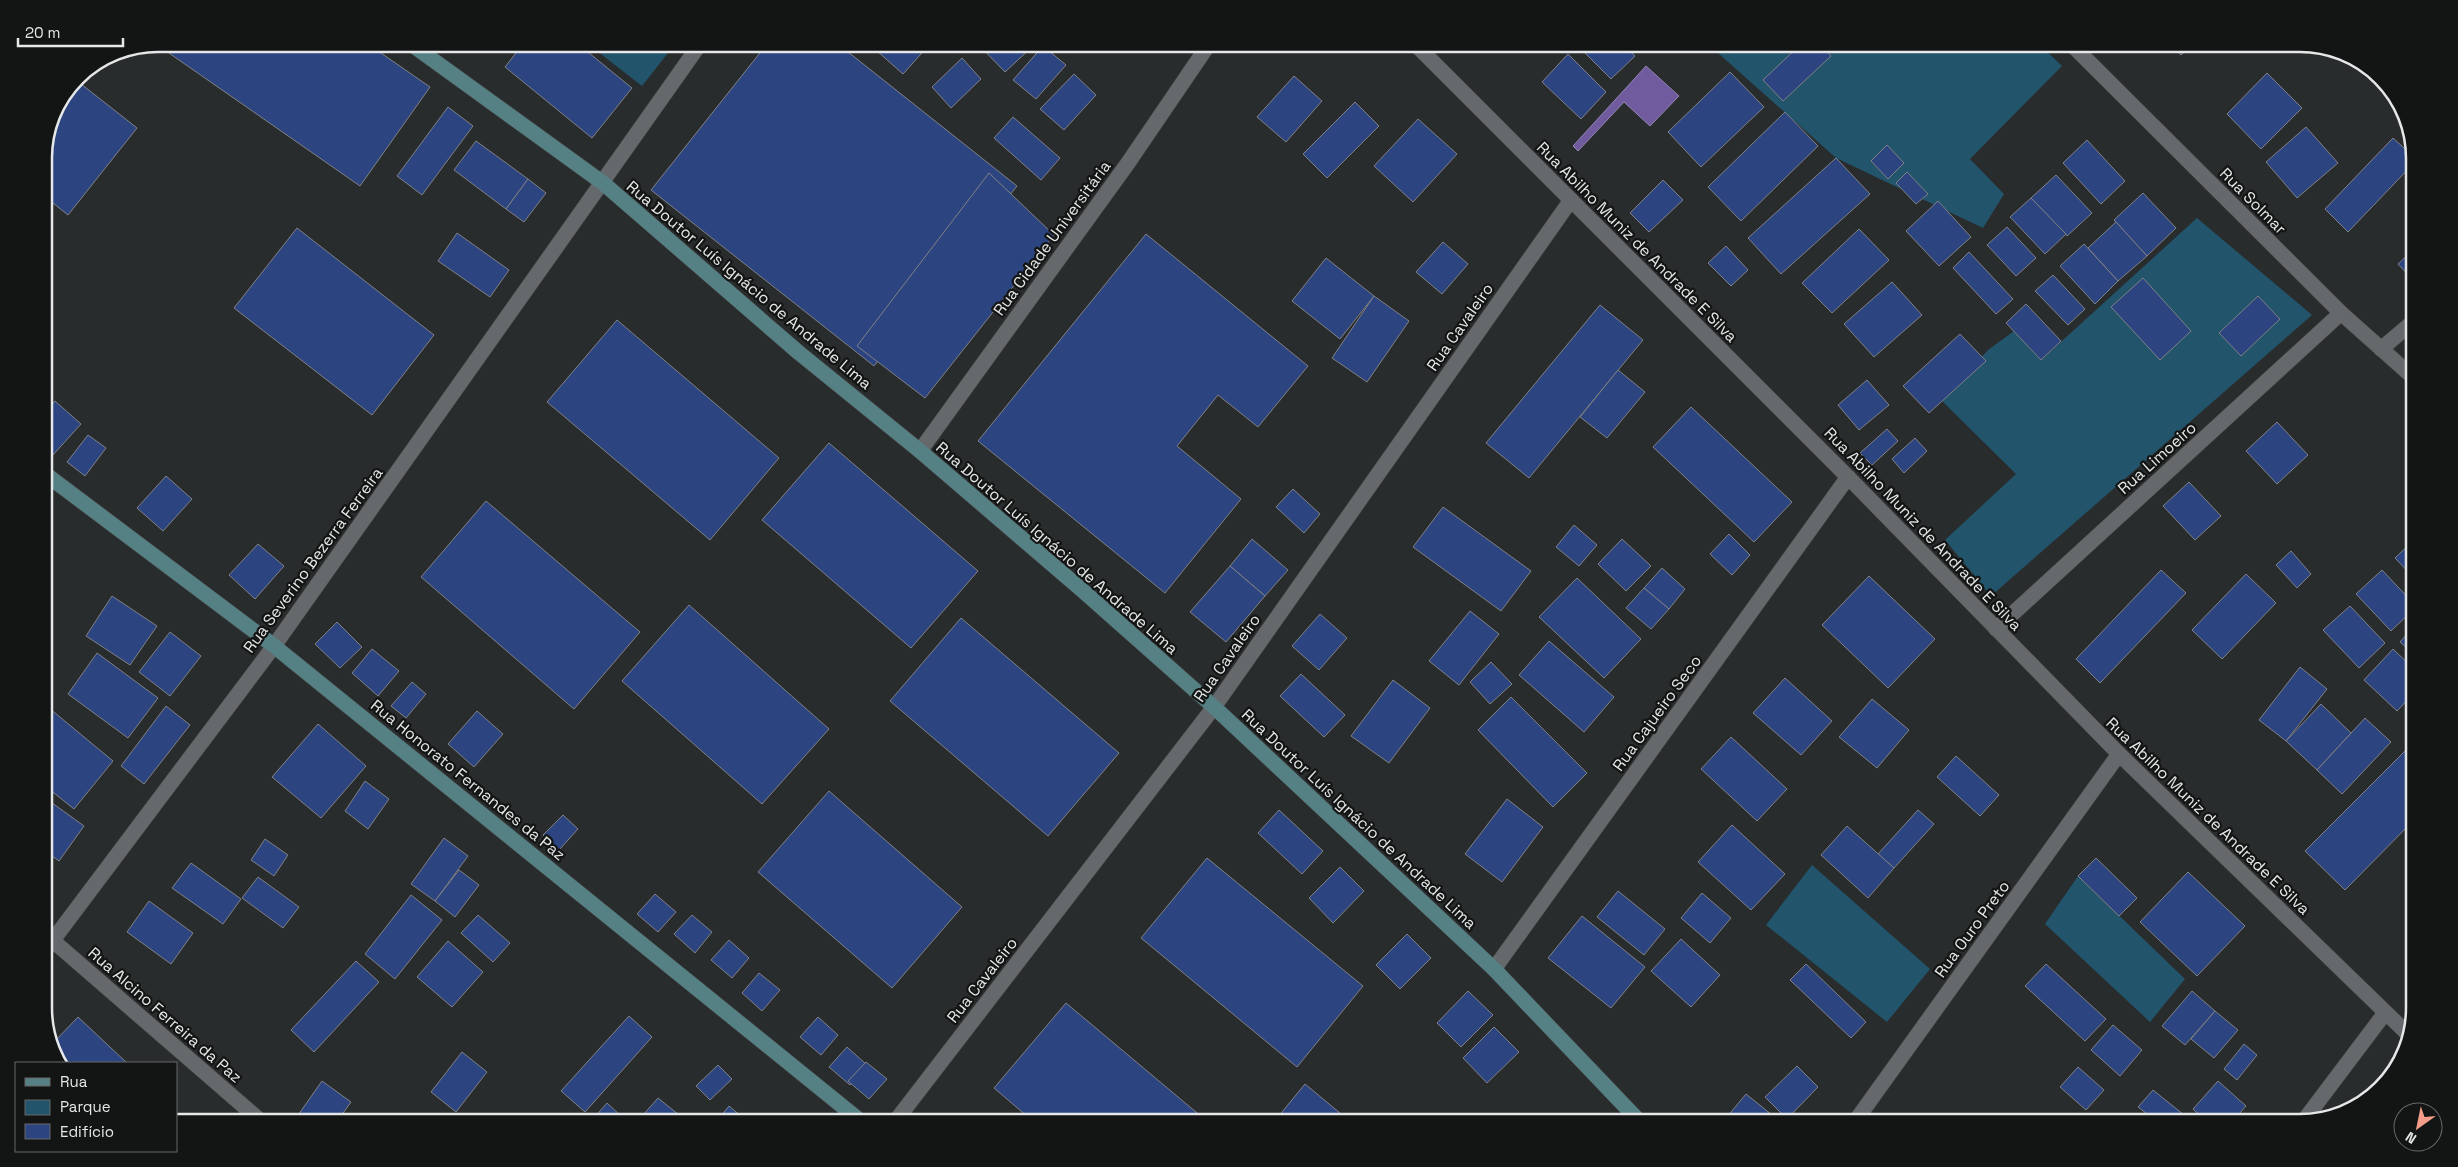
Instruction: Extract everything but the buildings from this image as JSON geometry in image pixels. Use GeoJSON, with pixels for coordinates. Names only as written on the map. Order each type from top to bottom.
{"type":"FeatureCollection","features":[{"type":"Feature","properties":{"kind":"main road","name":"Rua Doutor Luís Ignácio de Andrade Lima"},"geometry":{"type":"LineString","coordinates":[[422,52],[603,183],[798,352],[920,451],[1082,590],[1214,707],[1494,969],[1632,1114]]}},
{"type":"Feature","properties":{"kind":"main road","name":"Rua Honorato Fernandes da Paz"},"geometry":{"type":"LineString","coordinates":[[53,480],[274,646],[852,1114]]}},
{"type":"Feature","properties":{"kind":"street","name":"Rua Severino Bezerra Ferreira"},"geometry":{"type":"LineString","coordinates":[[53,934],[274,646],[694,52]]}},
{"type":"Feature","properties":{"kind":"street","name":"Rua Cidade Universitária"},"geometry":{"type":"LineString","coordinates":[[920,451],[1128,163],[1204,52]]}},
{"type":"Feature","properties":{"kind":"street","name":"Rua Abilho Muniz de Andrade E Silva"},"geometry":{"type":"LineString","coordinates":[[1423,52],[1848,477],[2119,754],[2403,1029]]}},
{"type":"Feature","properties":{"kind":"street","name":"Rua Solmar"},"geometry":{"type":"LineString","coordinates":[[2080,52],[2341,313],[2405,370]]}},
{"type":"Feature","properties":{"kind":"street","name":"Rua Cavaleiro"},"geometry":{"type":"LineString","coordinates":[[901,1114],[1214,707],[1571,200]]}},
{"type":"Feature","properties":{"kind":"street","name":"Rua Limoeiro"},"geometry":{"type":"LineString","coordinates":[[1996,629],[2341,313]]}},
{"type":"Feature","properties":{"kind":"street"},"geometry":{"type":"LineString","coordinates":[[2381,349],[2405,328]]}},
{"type":"Feature","properties":{"kind":"street","name":"Rua Cajueiro Seco"},"geometry":{"type":"LineString","coordinates":[[1494,969],[1848,477]]}},
{"type":"Feature","properties":{"kind":"street","name":"Rua Ouro Preto"},"geometry":{"type":"LineString","coordinates":[[1860,1114],[2119,754]]}},
{"type":"Feature","properties":{"kind":"street","name":"Rua Alcino Ferreira da Paz"},"geometry":{"type":"LineString","coordinates":[[53,947],[252,1114]]}},
{"type":"Feature","properties":{"kind":"street"},"geometry":{"type":"LineString","coordinates":[[2308,1114],[2385,1013]]}},
{"type":"Feature","properties":{"kind":"green space"},"geometry":{"type":"Polygon","coordinates":[[[598,52],[669,52],[642,86],[598,52]]]}},
{"type":"Feature","properties":{"kind":"green space"},"geometry":{"type":"Polygon","coordinates":[[[1717,52],[2047,52],[2062,66],[1970,159],[2004,194],[1983,228],[1836,158],[1717,52]]]}},
{"type":"Feature","properties":{"kind":"green space"},"geometry":{"type":"Polygon","coordinates":[[[2197,218],[2312,315],[1991,596],[1945,540],[2016,474],[1942,401],[1988,350],[2014,331],[2041,360],[2197,218]]]}},
{"type":"Feature","properties":{"kind":"green space"},"geometry":{"type":"Polygon","coordinates":[[[1812,865],[1930,969],[1887,1022],[1766,925],[1812,865]]]}},
{"type":"Feature","properties":{"kind":"green space"},"geometry":{"type":"Polygon","coordinates":[[[2078,876],[2185,979],[2150,1022],[2045,924],[2078,876]]]}},
{"type":"Feature","properties":{"kind":"shaded area"},"geometry":{"type":"Polygon","coordinates":[[[1646,66],[1679,96],[1650,126],[1624,102],[1578,151],[1573,146],[1646,66]]]}}]}
